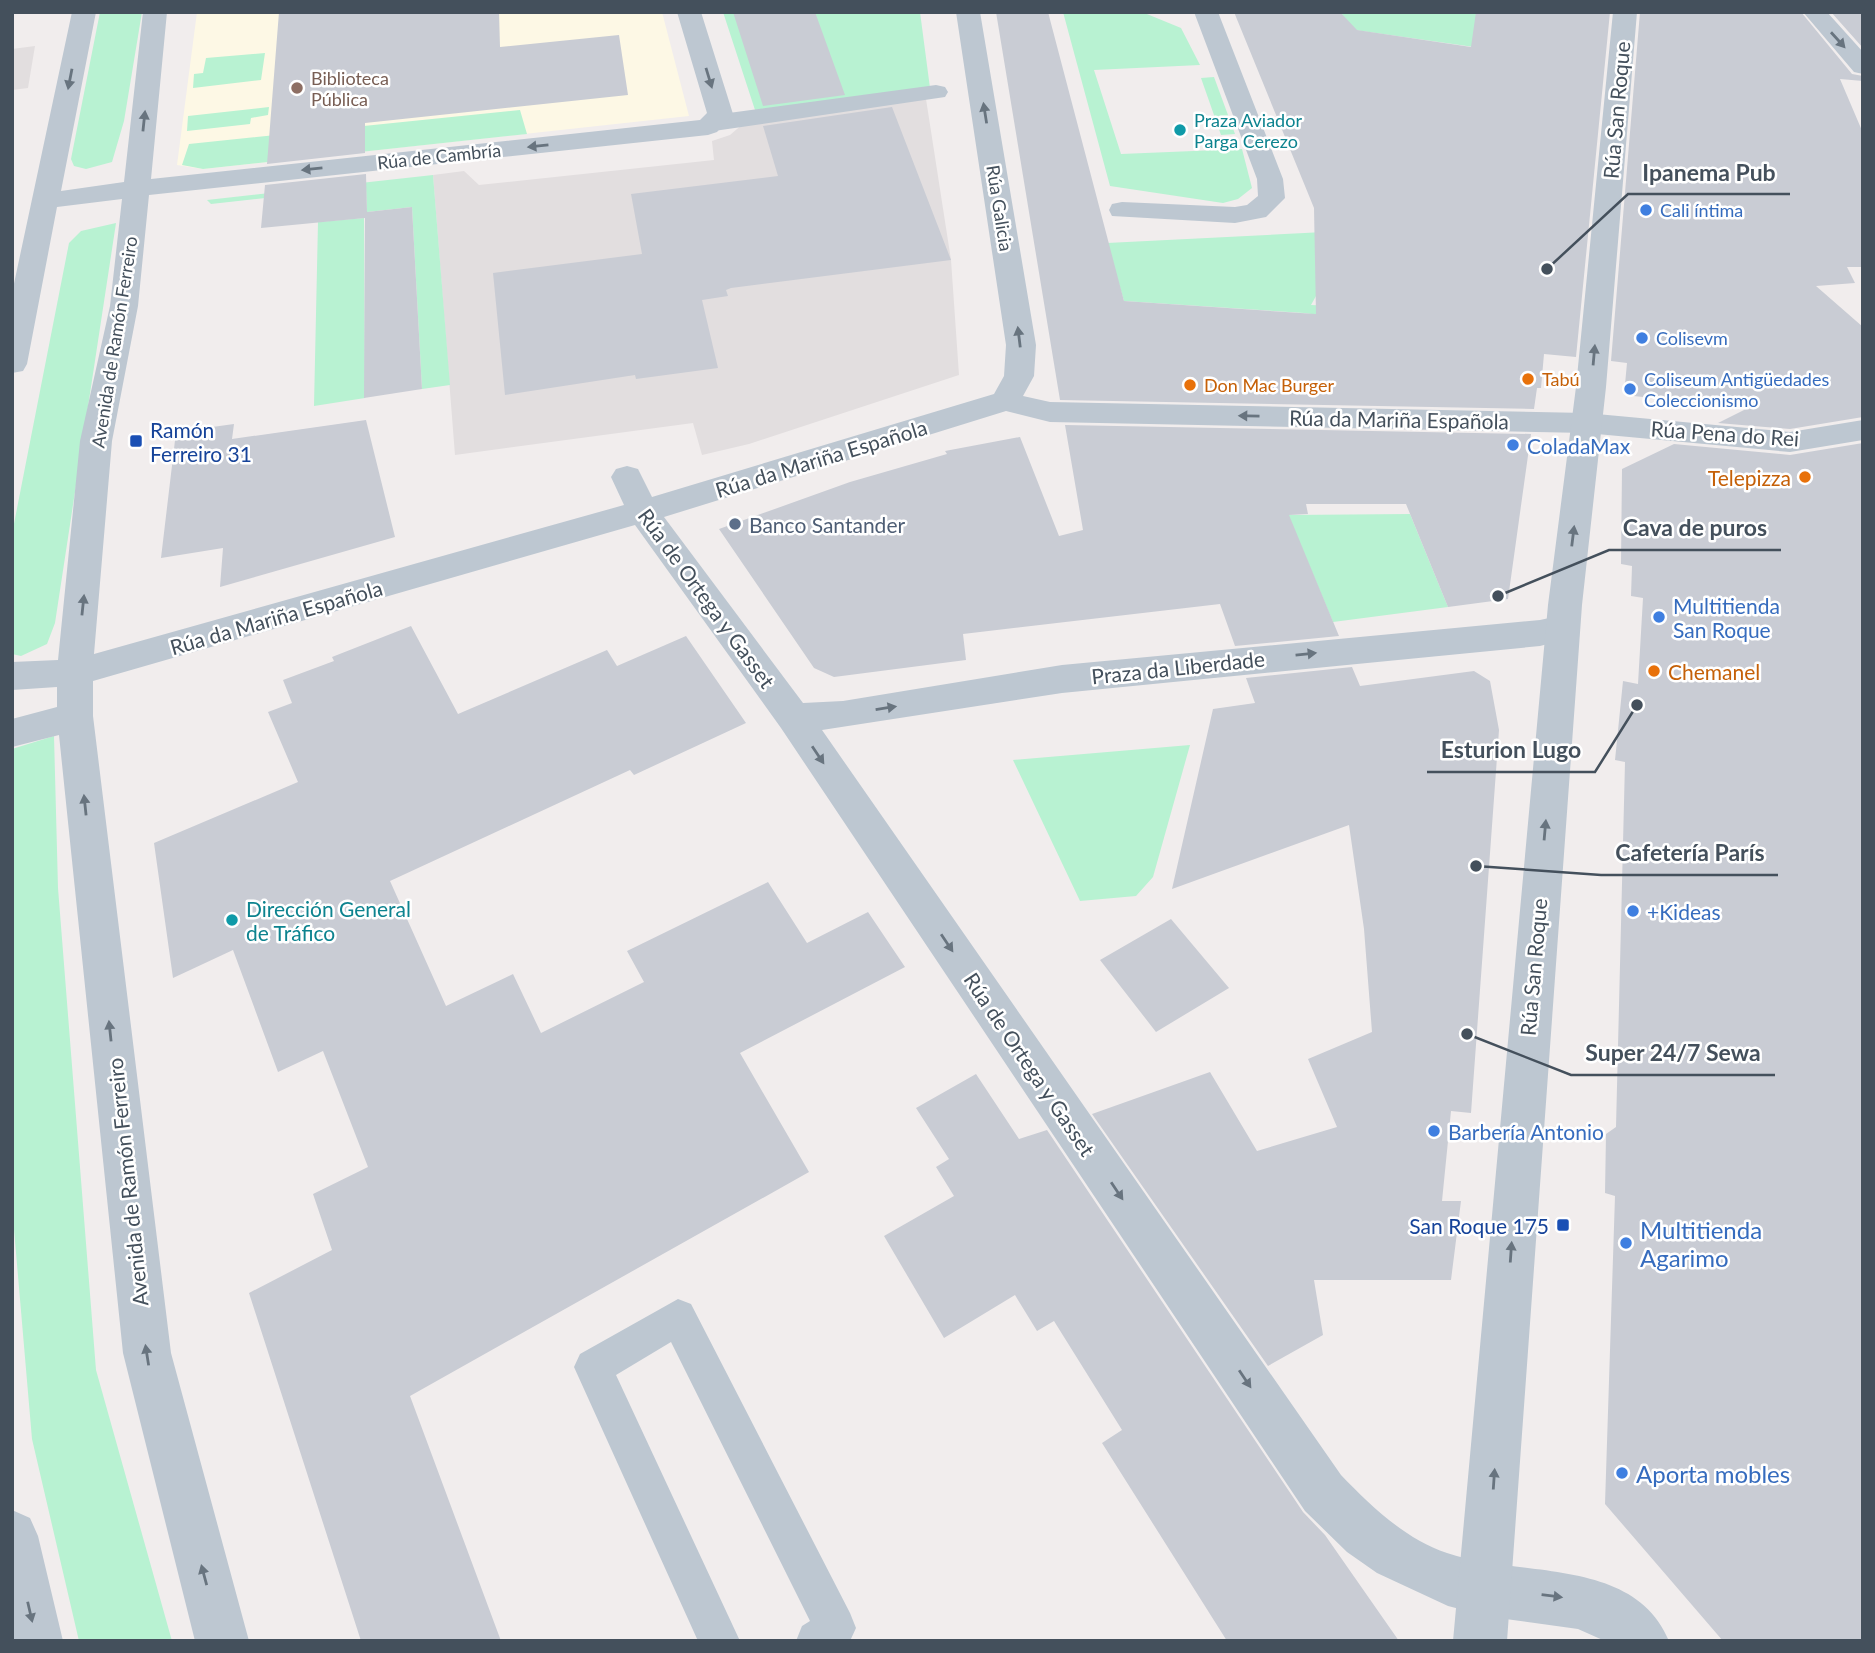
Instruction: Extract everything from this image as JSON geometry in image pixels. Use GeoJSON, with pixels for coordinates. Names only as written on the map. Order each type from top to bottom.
{"type":"FeatureCollection","features":[{"type":"Feature","properties":{"kind":"street"},"geometry":{"type":"LineString","coordinates":[[12,364],[84,12]]}},
{"type":"Feature","properties":{"kind":"street","name":"Avenida de Ramón Ferreiro"},"geometry":{"type":"LineString","coordinates":[[155,12],[124,306],[96,440],[75,672],[75,716],[147,1353],[222,1641]]}},
{"type":"Feature","properties":{"kind":"street"},"geometry":{"type":"LineString","coordinates":[[689,12],[720,114],[714,123]]}},
{"type":"Feature","properties":{"kind":"street","name":"Rúa Galicia"},"geometry":{"type":"LineString","coordinates":[[968,12],[1021,345],[1019,376],[1005,401]]}},
{"type":"Feature","properties":{"kind":"street"},"geometry":{"type":"LineString","coordinates":[[1122,210],[1235,215],[1256,211],[1272,198],[1270,179],[1206,12]]}},
{"type":"Feature","properties":{"kind":"street","name":"Rúa San Roque"},"geometry":{"type":"LineString","coordinates":[[1480,1641],[1521,1113],[1563,628],[1586,423],[1625,12]]}},
{"type":"Feature","properties":{"kind":"street"},"geometry":{"type":"LineString","coordinates":[[1814,12],[1863,67]]}},
{"type":"Feature","properties":{"kind":"street","name":"Rúa de Cambría"},"geometry":{"type":"LineString","coordinates":[[46,201],[201,180],[697,131],[714,123],[936,92]]}},
{"type":"Feature","properties":{"kind":"street","name":"Rúa da Mariña Española"},"geometry":{"type":"LineString","coordinates":[[75,672],[635,494],[1005,401],[1030,410],[1050,412],[1586,423]]}},
{"type":"Feature","properties":{"kind":"street","name":"Rúa Pena do Rei"},"geometry":{"type":"LineString","coordinates":[[1586,423],[1790,442],[1863,430]]}},
{"type":"Feature","properties":{"kind":"street","name":"Rúa de Ortega y Gasset"},"geometry":{"type":"LineString","coordinates":[[635,494],[793,718],[1323,1493],[1355,1527],[1387,1553],[1451,1581],[1486,1568],[1621,1619],[1642,1641]]}},
{"type":"Feature","properties":{"kind":"street","name":"Praza da Liberdade"},"geometry":{"type":"LineString","coordinates":[[793,718],[843,715],[1062,679],[1540,633],[1563,628]]}},
{"type":"Feature","properties":{"kind":"street"},"geometry":{"type":"LineString","coordinates":[[12,676],[75,672]]}},
{"type":"Feature","properties":{"kind":"street"},"geometry":{"type":"LineString","coordinates":[[12,733],[75,716]]}},
{"type":"Feature","properties":{"kind":"street"},"geometry":{"type":"LineString","coordinates":[[12,1536],[36,1641]]}},
{"type":"Feature","properties":{"kind":"lane"},"geometry":{"type":"LineString","coordinates":[[719,1641],[593,1367],[678,1317],[835,1628],[817,1641]]}},
{"type":"Feature","properties":{"kind":"shaded area"},"geometry":{"type":"Polygon","coordinates":[[[197,12],[662,12],[689,116],[203,169],[177,165],[197,12]]]}},
{"type":"Feature","properties":{"kind":"shaded area"},"geometry":{"type":"Polygon","coordinates":[[[35,46],[28,88],[12,90],[12,49],[35,46]]]}},
{"type":"Feature","properties":{"kind":"shaded area"},"geometry":{"type":"Polygon","coordinates":[[[926,99],[951,260],[959,375],[749,444],[702,455],[693,423],[455,455],[433,175],[464,171],[479,185],[714,160],[712,141],[730,135],[744,123],[926,99]]]}},
{"type":"Feature","properties":{"kind":"green space"},"geometry":{"type":"Polygon","coordinates":[[[100,12],[142,12],[124,121],[112,162],[86,169],[74,166],[71,159],[100,12]]]}},
{"type":"Feature","properties":{"kind":"green space"},"geometry":{"type":"Polygon","coordinates":[[[723,12],[920,12],[930,88],[755,110],[723,12]]]}},
{"type":"Feature","properties":{"kind":"green space"},"geometry":{"type":"Polygon","coordinates":[[[1063,12],[1142,12],[1181,28],[1200,65],[1094,70],[1121,154],[1242,149],[1252,188],[1238,199],[1223,203],[1110,186],[1063,12]]]}},
{"type":"Feature","properties":{"kind":"green space"},"geometry":{"type":"Polygon","coordinates":[[[1340,12],[1476,12],[1481,48],[1355,30],[1340,12]]]}},
{"type":"Feature","properties":{"kind":"green space"},"geometry":{"type":"Polygon","coordinates":[[[265,53],[261,80],[193,88],[194,74],[203,73],[206,58],[265,53]]]}},
{"type":"Feature","properties":{"kind":"green space"},"geometry":{"type":"Polygon","coordinates":[[[1214,77],[1235,134],[1221,135],[1201,78],[1214,77]]]}},
{"type":"Feature","properties":{"kind":"green space"},"geometry":{"type":"Polygon","coordinates":[[[269,107],[268,115],[251,118],[250,124],[187,131],[188,116],[269,107]]]}},
{"type":"Feature","properties":{"kind":"green space"},"geometry":{"type":"Polygon","coordinates":[[[520,110],[527,134],[203,169],[182,165],[189,144],[520,110]]]}},
{"type":"Feature","properties":{"kind":"green space"},"geometry":{"type":"Polygon","coordinates":[[[433,175],[450,385],[422,389],[412,207],[367,212],[366,187],[211,204],[207,200],[433,175]]]}},
{"type":"Feature","properties":{"kind":"green space"},"geometry":{"type":"Polygon","coordinates":[[[364,218],[365,398],[314,406],[318,222],[364,218]]]}},
{"type":"Feature","properties":{"kind":"green space"},"geometry":{"type":"Polygon","coordinates":[[[116,223],[55,623],[47,644],[21,656],[12,654],[12,534],[69,243],[81,231],[116,223]]]}},
{"type":"Feature","properties":{"kind":"green space"},"geometry":{"type":"Polygon","coordinates":[[[1324,232],[1316,296],[1311,305],[1402,309],[1431,331],[1304,313],[1124,301],[1107,243],[1324,232]]]}},
{"type":"Feature","properties":{"kind":"green space"},"geometry":{"type":"Polygon","coordinates":[[[1410,514],[1448,607],[1333,622],[1288,515],[1410,514]]]}},
{"type":"Feature","properties":{"kind":"green space"},"geometry":{"type":"Polygon","coordinates":[[[54,736],[58,888],[96,1370],[172,1641],[79,1641],[32,1439],[12,1206],[12,749],[54,736]]]}},
{"type":"Feature","properties":{"kind":"green space"},"geometry":{"type":"Polygon","coordinates":[[[1190,745],[1153,877],[1136,896],[1080,901],[1013,760],[1190,745]]]}},
{"type":"Feature","properties":{"kind":"building"},"geometry":{"type":"Polygon","coordinates":[[[279,12],[499,12],[500,47],[619,35],[628,95],[365,123],[365,153],[267,164],[279,12]]]}},
{"type":"Feature","properties":{"kind":"building"},"geometry":{"type":"Polygon","coordinates":[[[733,12],[815,12],[845,95],[763,106],[733,12]]]}},
{"type":"Feature","properties":{"kind":"building"},"geometry":{"type":"Polygon","coordinates":[[[996,12],[1048,12],[1124,301],[1316,314],[1314,208],[1234,12],[1340,12],[1357,30],[1471,47],[1476,12],[1610,12],[1576,357],[1544,354],[1541,388],[1537,388],[1534,409],[1060,400],[996,12]]]}},
{"type":"Feature","properties":{"kind":"building"},"geometry":{"type":"Polygon","coordinates":[[[1640,12],[1801,12],[1852,74],[1863,76],[1863,81],[1840,79],[1863,133],[1863,267],[1847,267],[1855,283],[1816,286],[1863,327],[1863,417],[1790,429],[1718,423],[1748,408],[1624,395],[1627,363],[1611,361],[1640,12]]]}},
{"type":"Feature","properties":{"kind":"building"},"geometry":{"type":"Polygon","coordinates":[[[1831,12],[1863,12],[1863,48],[1831,12]]]}},
{"type":"Feature","properties":{"kind":"building"},"geometry":{"type":"Polygon","coordinates":[[[892,107],[951,260],[731,288],[726,290],[728,296],[702,300],[718,368],[636,379],[635,375],[505,395],[493,273],[642,254],[631,194],[778,176],[763,126],[892,107]]]}},
{"type":"Feature","properties":{"kind":"building"},"geometry":{"type":"Polygon","coordinates":[[[366,174],[367,212],[412,207],[422,389],[364,398],[365,218],[261,228],[265,185],[366,174]]]}},
{"type":"Feature","properties":{"kind":"building"},"geometry":{"type":"Polygon","coordinates":[[[366,420],[395,537],[220,587],[223,548],[161,558],[176,432],[234,424],[232,439],[366,420]]]}},
{"type":"Feature","properties":{"kind":"building"},"geometry":{"type":"Polygon","coordinates":[[[1065,425],[1531,434],[1508,599],[1448,607],[1406,504],[1306,504],[1308,514],[1289,515],[1339,636],[1235,646],[1220,604],[963,634],[966,660],[834,677],[814,668],[719,529],[850,482],[947,454],[945,451],[1020,437],[1059,536],[1083,530],[1065,425]]]}},
{"type":"Feature","properties":{"kind":"building"},"geometry":{"type":"Polygon","coordinates":[[[1863,443],[1863,1641],[1723,1641],[1605,1504],[1615,1196],[1605,1193],[1606,1134],[1616,1127],[1625,762],[1615,760],[1623,681],[1638,684],[1643,598],[1631,596],[1632,566],[1621,564],[1622,469],[1674,444],[1790,455],[1863,443]]]}},
{"type":"Feature","properties":{"kind":"building"},"geometry":{"type":"Polygon","coordinates":[[[411,626],[458,714],[607,650],[617,666],[686,636],[746,723],[634,775],[630,770],[390,881],[446,1006],[513,974],[541,1033],[644,982],[627,951],[768,882],[807,943],[868,912],[905,967],[740,1053],[809,1172],[410,1396],[501,1641],[361,1641],[249,1293],[332,1250],[313,1194],[368,1167],[323,1051],[278,1072],[233,950],[173,978],[154,843],[298,782],[268,712],[292,703],[283,680],[334,661],[332,657],[411,626]]]}},
{"type":"Feature","properties":{"kind":"building"},"geometry":{"type":"Polygon","coordinates":[[[1352,667],[1360,686],[1474,671],[1490,681],[1499,730],[1471,1113],[1451,1111],[1442,1201],[1461,1201],[1451,1280],[1314,1280],[1323,1335],[1268,1366],[1092,1114],[1210,1072],[1257,1151],[1337,1127],[1308,1059],[1372,1032],[1364,929],[1349,825],[1172,889],[1213,709],[1255,703],[1246,678],[1352,667]]]}},
{"type":"Feature","properties":{"kind":"building"},"geometry":{"type":"Polygon","coordinates":[[[1171,919],[1229,988],[1156,1032],[1100,960],[1171,919]]]}},
{"type":"Feature","properties":{"kind":"building"},"geometry":{"type":"Polygon","coordinates":[[[976,1074],[1019,1139],[1047,1130],[1303,1512],[1325,1535],[1399,1641],[1227,1641],[1102,1443],[1122,1430],[1054,1321],[1037,1331],[1015,1295],[944,1338],[884,1236],[954,1196],[936,1167],[949,1159],[916,1108],[976,1074]]]}},
{"type":"Feature","properties":{"kind":"place","name":"Biblioteca Pública"},"geometry":{"type":"Point","coordinates":[297,88]}},
{"type":"Feature","properties":{"kind":"place","name":"Praza Aviador Parga Cerezo"},"geometry":{"type":"Point","coordinates":[1180,130]}},
{"type":"Feature","properties":{"kind":"place","name":"Cali íntima"},"geometry":{"type":"Point","coordinates":[1646,210]}},
{"type":"Feature","properties":{"kind":"place","name":"Ipanema Pub"},"geometry":{"type":"Point","coordinates":[1547,269]}},
{"type":"Feature","properties":{"kind":"place","name":"Colisevm"},"geometry":{"type":"Point","coordinates":[1642,338]}},
{"type":"Feature","properties":{"kind":"place","name":"Tabú"},"geometry":{"type":"Point","coordinates":[1528,379]}},
{"type":"Feature","properties":{"kind":"place","name":"Don Mac Burger"},"geometry":{"type":"Point","coordinates":[1190,385]}},
{"type":"Feature","properties":{"kind":"place","name":"Coliseum Antigüedades Coleccionismo"},"geometry":{"type":"Point","coordinates":[1630,389]}},
{"type":"Feature","properties":{"kind":"place","name":"Ramón Ferreiro 31"},"geometry":{"type":"Point","coordinates":[136,441]}},
{"type":"Feature","properties":{"kind":"place","name":"ColadaMax"},"geometry":{"type":"Point","coordinates":[1513,445]}},
{"type":"Feature","properties":{"kind":"place","name":"Telepizza"},"geometry":{"type":"Point","coordinates":[1805,477]}},
{"type":"Feature","properties":{"kind":"place","name":"Banco Santander"},"geometry":{"type":"Point","coordinates":[735,524]}},
{"type":"Feature","properties":{"kind":"place","name":"Cava de puros"},"geometry":{"type":"Point","coordinates":[1498,596]}},
{"type":"Feature","properties":{"kind":"place","name":"Multitienda San Roque"},"geometry":{"type":"Point","coordinates":[1659,617]}},
{"type":"Feature","properties":{"kind":"place","name":"Chemanel"},"geometry":{"type":"Point","coordinates":[1654,671]}},
{"type":"Feature","properties":{"kind":"place","name":"Esturion Lugo"},"geometry":{"type":"Point","coordinates":[1637,705]}},
{"type":"Feature","properties":{"kind":"place","name":"Cafetería París"},"geometry":{"type":"Point","coordinates":[1476,866]}},
{"type":"Feature","properties":{"kind":"place","name":"+Kideas"},"geometry":{"type":"Point","coordinates":[1633,911]}},
{"type":"Feature","properties":{"kind":"place","name":"Dirección General de Tráfico"},"geometry":{"type":"Point","coordinates":[232,920]}},
{"type":"Feature","properties":{"kind":"place","name":"Super 24/7 Sewa"},"geometry":{"type":"Point","coordinates":[1467,1034]}},
{"type":"Feature","properties":{"kind":"place","name":"Barbería Antonio"},"geometry":{"type":"Point","coordinates":[1434,1131]}},
{"type":"Feature","properties":{"kind":"place","name":"San Roque 175"},"geometry":{"type":"Point","coordinates":[1563,1225]}},
{"type":"Feature","properties":{"kind":"place","name":"Multitienda Agarimo"},"geometry":{"type":"Point","coordinates":[1626,1243]}},
{"type":"Feature","properties":{"kind":"place","name":"Aporta mobles"},"geometry":{"type":"Point","coordinates":[1622,1473]}}]}
